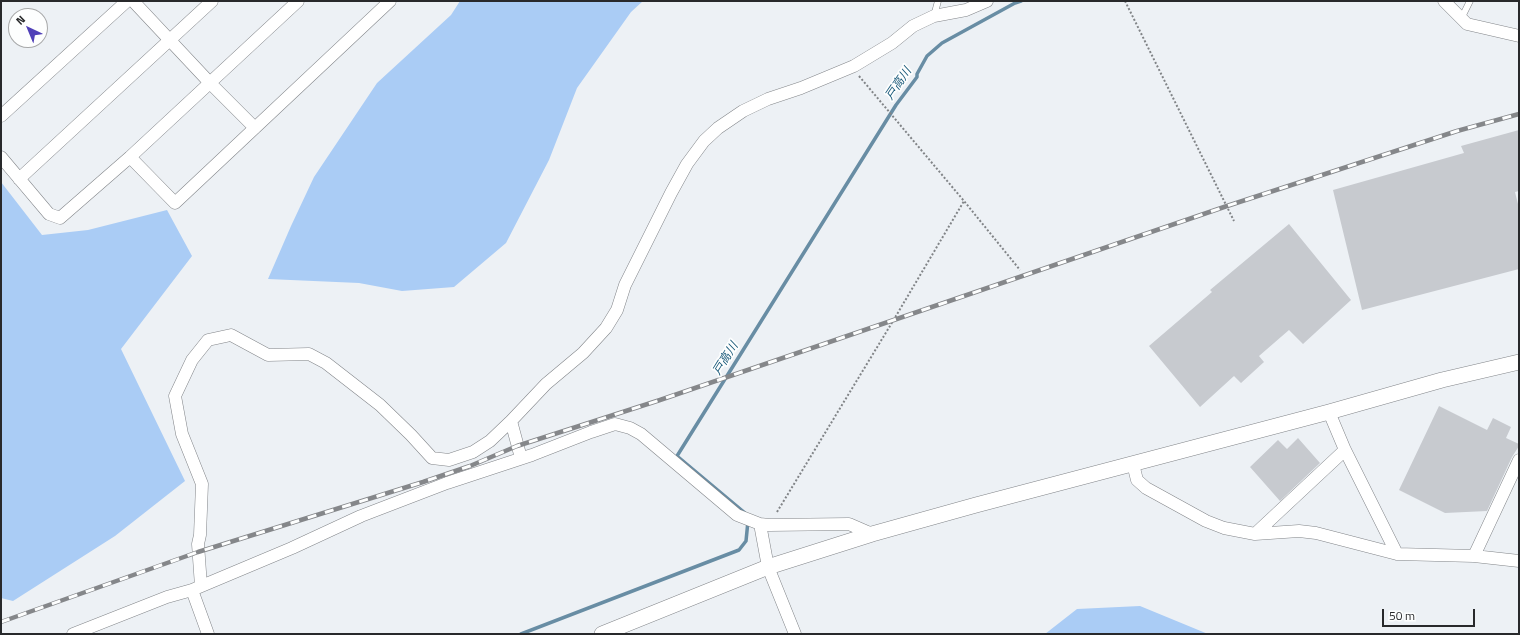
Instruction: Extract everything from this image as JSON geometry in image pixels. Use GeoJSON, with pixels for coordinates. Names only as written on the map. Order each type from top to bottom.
{"type":"FeatureCollection","features":[{"type":"Feature","properties":{"kind":"street"},"geometry":{"type":"LineString","coordinates":[[1,116],[126,1]]}},
{"type":"Feature","properties":{"kind":"street"},"geometry":{"type":"LineString","coordinates":[[133,1],[210,83],[255,128]]}},
{"type":"Feature","properties":{"kind":"street"},"geometry":{"type":"LineString","coordinates":[[19,179],[212,1]]}},
{"type":"Feature","properties":{"kind":"street"},"geometry":{"type":"LineString","coordinates":[[1,157],[49,214],[60,218],[130,157],[298,1]]}},
{"type":"Feature","properties":{"kind":"street"},"geometry":{"type":"LineString","coordinates":[[130,157],[175,203],[390,1]]}},
{"type":"Feature","properties":{"kind":"street"},"geometry":{"type":"LineString","coordinates":[[208,634],[196,588],[202,484],[182,434],[175,396],[192,360],[208,340],[230,335],[268,355],[309,354],[326,362],[380,406],[411,435],[432,458],[449,460],[473,452],[490,441],[546,384],[583,353],[606,328],[617,310],[625,285],[671,193],[704,141],[718,128],[743,111],[768,99],[802,88],[854,66],[892,43],[914,26],[934,16],[966,10],[987,1]]}},
{"type":"Feature","properties":{"kind":"street"},"geometry":{"type":"LineString","coordinates":[[1444,1],[1467,24],[1519,36]]}},
{"type":"Feature","properties":{"kind":"street"},"geometry":{"type":"LineString","coordinates":[[602,634],[768,567],[872,534],[976,504],[1329,412],[1442,380],[1519,362]]}},
{"type":"Feature","properties":{"kind":"street"},"geometry":{"type":"LineString","coordinates":[[1329,412],[1345,450],[1397,554]]}},
{"type":"Feature","properties":{"kind":"street"},"geometry":{"type":"LineString","coordinates":[[511,421],[521,458]]}},
{"type":"Feature","properties":{"kind":"street"},"geometry":{"type":"LineString","coordinates":[[73,634],[167,596],[196,588],[292,548],[361,516],[447,483],[615,424],[630,428],[642,434],[737,515],[765,525],[849,524],[872,534]]}},
{"type":"Feature","properties":{"kind":"street"},"geometry":{"type":"LineString","coordinates":[[1255,534],[1345,450]]}},
{"type":"Feature","properties":{"kind":"street"},"geometry":{"type":"LineString","coordinates":[[1474,556],[1519,460]]}},
{"type":"Feature","properties":{"kind":"street"},"geometry":{"type":"LineString","coordinates":[[1133,464],[1137,480],[1146,488],[1206,521],[1224,528],[1255,534],[1299,531],[1316,533],[1397,554],[1474,556],[1519,561]]}},
{"type":"Feature","properties":{"kind":"street"},"geometry":{"type":"LineString","coordinates":[[765,525],[768,567],[795,634]]}},
{"type":"Feature","properties":{"kind":"lane"},"geometry":{"type":"LineString","coordinates":[[934,16],[938,1]]}},
{"type":"Feature","properties":{"kind":"lane"},"geometry":{"type":"LineString","coordinates":[[1461,19],[1470,1]]}},
{"type":"Feature","properties":{"kind":"path"},"geometry":{"type":"LineString","coordinates":[[1125,1],[1234,221]]}},
{"type":"Feature","properties":{"kind":"path"},"geometry":{"type":"LineString","coordinates":[[854,66],[860,79],[880,100],[1020,270]]}},
{"type":"Feature","properties":{"kind":"path"},"geometry":{"type":"LineString","coordinates":[[765,525],[893,321],[964,201]]}},
{"type":"Feature","properties":{"kind":"shaded area"},"geometry":{"type":"Polygon","coordinates":[[[460,1],[643,1],[631,12],[577,88],[549,160],[506,243],[454,287],[402,291],[359,283],[268,279],[314,177],[377,83],[451,15],[460,1]]]}},
{"type":"Feature","properties":{"kind":"shaded area"},"geometry":{"type":"Polygon","coordinates":[[[1,182],[42,235],[88,230],[167,210],[192,256],[121,349],[185,481],[115,536],[13,601],[1,598],[1,182]]]}},
{"type":"Feature","properties":{"kind":"shaded area"},"geometry":{"type":"Polygon","coordinates":[[[1140,606],[1208,634],[1045,634],[1077,609],[1140,606]]]}},
{"type":"Feature","properties":{"kind":"building"},"geometry":{"type":"Polygon","coordinates":[[[1519,130],[1519,191],[1515,192],[1519,208],[1519,269],[1362,310],[1333,190],[1464,153],[1461,146],[1519,130]]]}},
{"type":"Feature","properties":{"kind":"building"},"geometry":{"type":"Polygon","coordinates":[[[1289,224],[1351,300],[1303,344],[1289,330],[1259,356],[1264,362],[1241,383],[1234,376],[1200,407],[1149,346],[1212,292],[1210,290],[1289,224]]]}},
{"type":"Feature","properties":{"kind":"building"},"geometry":{"type":"Polygon","coordinates":[[[1439,406],[1487,430],[1493,418],[1511,427],[1506,438],[1519,444],[1487,511],[1445,513],[1399,490],[1439,406]]]}},
{"type":"Feature","properties":{"kind":"building"},"geometry":{"type":"Polygon","coordinates":[[[1298,438],[1320,463],[1280,501],[1250,467],[1278,440],[1287,449],[1298,438]]]}},
{"type":"Feature","properties":{"kind":"waterway","name":"戸高川"},"geometry":{"type":"LineString","coordinates":[[745,513],[677,456],[896,105],[917,77],[917,74],[927,56],[942,43],[1021,1]]}},
{"type":"Feature","properties":{"kind":"waterway","name":"戸高川"},"geometry":{"type":"LineString","coordinates":[[521,634],[739,550],[746,541],[748,521]]}},
{"type":"Feature","properties":{"kind":"railway"},"geometry":{"type":"LineString","coordinates":[[1,622],[198,552],[423,482],[470,466],[517,446],[660,400],[1227,206],[1457,131],[1519,114]]}}]}
